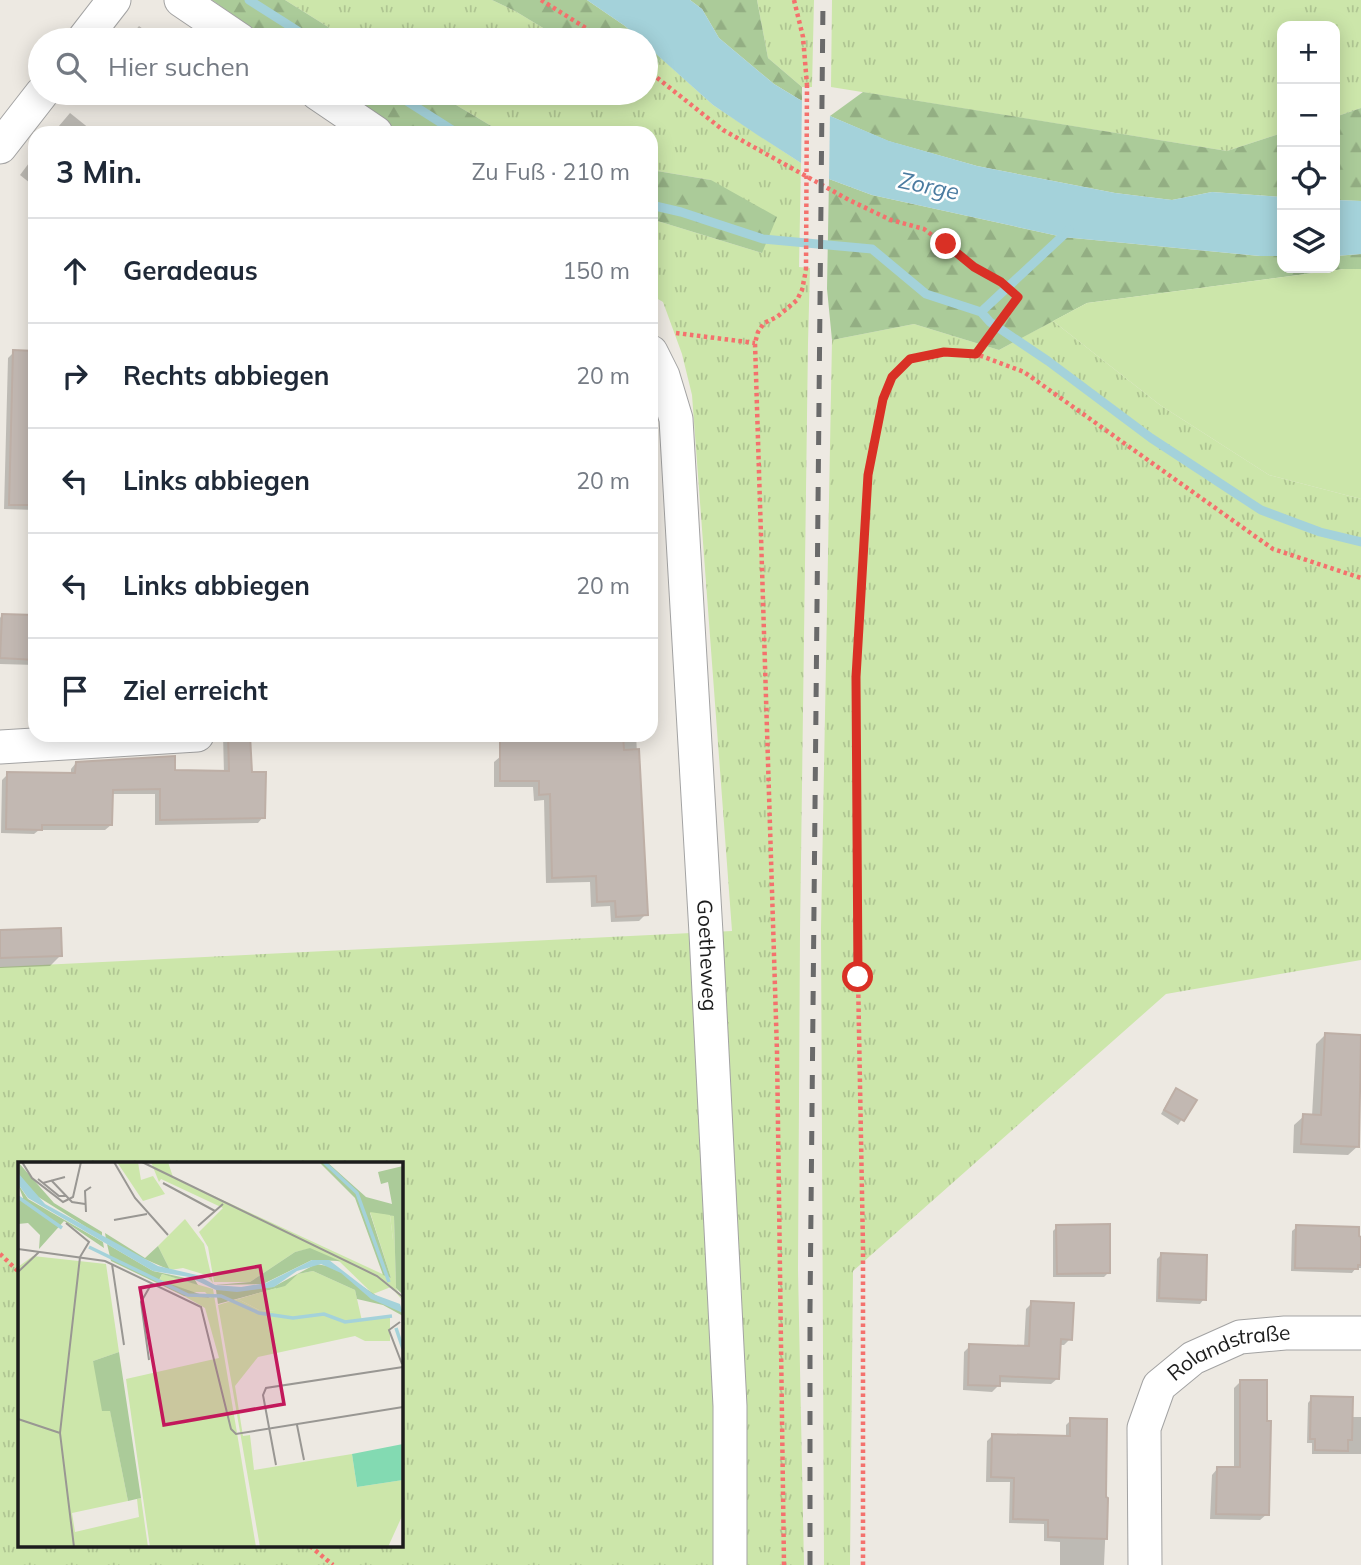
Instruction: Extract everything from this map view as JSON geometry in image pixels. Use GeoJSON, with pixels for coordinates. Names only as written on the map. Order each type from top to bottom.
{"type":"FeatureCollection","features":[{"type":"Feature","properties":{"kind":"street"},"geometry":{"type":"LineString","coordinates":[[92,28],[114,0]]}},
{"type":"Feature","properties":{"kind":"street"},"geometry":{"type":"LineString","coordinates":[[181,0],[222,28]]}},
{"type":"Feature","properties":{"kind":"street"},"geometry":{"type":"LineString","coordinates":[[0,147],[33,105]]}},
{"type":"Feature","properties":{"kind":"street"},"geometry":{"type":"LineString","coordinates":[[335,105],[366,126]]}},
{"type":"Feature","properties":{"kind":"street","name":"Goetheweg"},"geometry":{"type":"LineString","coordinates":[[658,342],[663,376],[676,419],[706,919],[730,1406],[730,1565]]}},
{"type":"Feature","properties":{"kind":"street"},"geometry":{"type":"LineString","coordinates":[[0,747],[82,742]]}},
{"type":"Feature","properties":{"kind":"street","name":"Rolandstraße"},"geometry":{"type":"LineString","coordinates":[[1145,1565],[1144,1428],[1159,1386],[1193,1358],[1240,1337],[1285,1333],[1361,1333]]}},
{"type":"Feature","properties":{"kind":"path"},"geometry":{"type":"LineString","coordinates":[[541,0],[586,28]]}},
{"type":"Feature","properties":{"kind":"path"},"geometry":{"type":"LineString","coordinates":[[784,1565],[777,1052],[755,343],[764,323],[777,317],[797,300],[806,270],[807,86],[803,37],[794,0]]}},
{"type":"Feature","properties":{"kind":"path"},"geometry":{"type":"LineString","coordinates":[[658,79],[723,130],[849,200],[891,220],[925,229],[974,267],[1001,282],[1018,297],[976,354]]}},
{"type":"Feature","properties":{"kind":"path"},"geometry":{"type":"LineString","coordinates":[[658,342],[755,343]]}},
{"type":"Feature","properties":{"kind":"path"},"geometry":{"type":"LineString","coordinates":[[863,1565],[863,1247],[856,677],[868,475],[883,399],[892,377],[910,359],[944,352],[976,354],[1024,372],[1273,549],[1361,578]]}},
{"type":"Feature","properties":{"kind":"path"},"geometry":{"type":"LineString","coordinates":[[0,1254],[18,1271]]}},
{"type":"Feature","properties":{"kind":"path"},"geometry":{"type":"LineString","coordinates":[[312,1548],[333,1565]]}},
{"type":"Feature","properties":{"kind":"green space"},"geometry":{"type":"Polygon","coordinates":[[[212,0],[285,0],[330,28],[252,28],[212,0]]]}},
{"type":"Feature","properties":{"kind":"green space"},"geometry":{"type":"Polygon","coordinates":[[[285,0],[492,0],[543,28],[330,28],[285,0]]]}},
{"type":"Feature","properties":{"kind":"green space"},"geometry":{"type":"Polygon","coordinates":[[[492,0],[587,0],[627,28],[543,28],[492,0]]]}},
{"type":"Feature","properties":{"kind":"green space"},"geometry":{"type":"Polygon","coordinates":[[[690,0],[757,0],[768,58],[802,87],[802,101],[774,84],[719,38],[702,9],[690,0]]]}},
{"type":"Feature","properties":{"kind":"green space"},"geometry":{"type":"Polygon","coordinates":[[[757,0],[814,0],[812,87],[802,87],[768,58],[757,0]]]}},
{"type":"Feature","properties":{"kind":"green space"},"geometry":{"type":"Polygon","coordinates":[[[832,0],[1361,0],[1361,108],[1340,115],[1340,21],[1277,21],[1277,135],[1227,151],[831,87],[832,0]]]}},
{"type":"Feature","properties":{"kind":"green space"},"geometry":{"type":"Polygon","coordinates":[[[661,58],[713,105],[801,163],[799,267],[810,268],[798,1270],[804,1565],[0,1565],[0,967],[732,931],[692,395],[682,354],[663,302],[658,299],[658,221],[762,253],[711,180],[658,171],[658,126],[491,126],[456,105],[658,105],[658,64],[661,58]]]}},
{"type":"Feature","properties":{"kind":"green space"},"geometry":{"type":"Polygon","coordinates":[[[863,92],[1227,151],[1277,135],[1277,197],[1212,192],[1172,200],[1115,193],[977,166],[888,141],[830,116],[863,92]]]}},
{"type":"Feature","properties":{"kind":"green space"},"geometry":{"type":"Polygon","coordinates":[[[360,105],[456,105],[491,126],[389,126],[360,105]]]}},
{"type":"Feature","properties":{"kind":"green space"},"geometry":{"type":"Polygon","coordinates":[[[1361,108],[1361,201],[1340,200],[1340,115],[1361,108]]]}},
{"type":"Feature","properties":{"kind":"green space"},"geometry":{"type":"Polygon","coordinates":[[[658,171],[711,180],[777,217],[762,253],[658,221],[658,171]]]}},
{"type":"Feature","properties":{"kind":"green space"},"geometry":{"type":"Polygon","coordinates":[[[829,179],[872,195],[1063,237],[1277,256],[1277,273],[1314,273],[1087,303],[999,350],[914,324],[832,340],[827,289],[829,179]]]}},
{"type":"Feature","properties":{"kind":"green space"},"geometry":{"type":"Polygon","coordinates":[[[1361,254],[1361,269],[1340,270],[1340,256],[1361,254]]]}},
{"type":"Feature","properties":{"kind":"green space"},"geometry":{"type":"Polygon","coordinates":[[[1361,269],[1361,499],[1269,475],[1160,405],[1053,321],[1087,303],[1314,273],[1340,273],[1340,270],[1361,269]]]}},
{"type":"Feature","properties":{"kind":"green space"},"geometry":{"type":"Polygon","coordinates":[[[1053,321],[1160,405],[1269,475],[1361,499],[1361,960],[1166,994],[853,1271],[850,1565],[824,1565],[821,929],[832,340],[914,324],[999,350],[1053,321]]]}},
{"type":"Feature","properties":{"kind":"water","name":"Zorge"},"geometry":{"type":"Polygon","coordinates":[[[587,0],[690,0],[702,9],[719,38],[774,84],[830,116],[889,141],[977,166],[1115,193],[1172,200],[1212,192],[1277,197],[1277,256],[1063,237],[872,195],[829,179],[713,105],[658,56],[658,28],[627,28],[587,0]]]}},
{"type":"Feature","properties":{"kind":"water"},"geometry":{"type":"Polygon","coordinates":[[[1340,200],[1361,201],[1361,254],[1340,256],[1340,200]]]}},
{"type":"Feature","properties":{"kind":"pier"},"geometry":{"type":"Polygon","coordinates":[[[802,97],[830,112],[829,182],[801,167],[802,97]]]}},
{"type":"Feature","properties":{"kind":"building"},"geometry":{"type":"Polygon","coordinates":[[[13,350],[28,351],[28,505],[9,505],[13,350]]]}},
{"type":"Feature","properties":{"kind":"building"},"geometry":{"type":"Polygon","coordinates":[[[2,614],[28,615],[28,660],[0,658],[2,614]]]}},
{"type":"Feature","properties":{"kind":"building"},"geometry":{"type":"Polygon","coordinates":[[[228,742],[250,742],[252,772],[266,772],[265,818],[160,820],[160,789],[113,790],[112,825],[42,825],[42,830],[6,829],[7,772],[75,773],[76,762],[175,756],[175,770],[229,771],[228,742]]]}},
{"type":"Feature","properties":{"kind":"building"},"geometry":{"type":"Polygon","coordinates":[[[500,742],[623,742],[624,750],[639,749],[648,915],[616,917],[615,901],[597,902],[596,876],[552,878],[550,794],[539,795],[539,781],[500,781],[500,742]]]}},
{"type":"Feature","properties":{"kind":"building"},"geometry":{"type":"Polygon","coordinates":[[[61,928],[62,956],[0,958],[0,930],[61,928]]]}},
{"type":"Feature","properties":{"kind":"building"},"geometry":{"type":"Polygon","coordinates":[[[1325,1033],[1361,1035],[1359,1147],[1301,1144],[1303,1114],[1321,1115],[1325,1033]]]}},
{"type":"Feature","properties":{"kind":"building"},"geometry":{"type":"Polygon","coordinates":[[[1176,1088],[1197,1100],[1184,1121],[1164,1110],[1176,1088]]]}},
{"type":"Feature","properties":{"kind":"building"},"geometry":{"type":"Polygon","coordinates":[[[1110,1224],[1110,1273],[1057,1274],[1056,1225],[1110,1224]]]}},
{"type":"Feature","properties":{"kind":"building"},"geometry":{"type":"Polygon","coordinates":[[[1296,1225],[1359,1227],[1361,1265],[1358,1265],[1358,1269],[1295,1268],[1296,1225]]]}},
{"type":"Feature","properties":{"kind":"building"},"geometry":{"type":"Polygon","coordinates":[[[1161,1253],[1207,1255],[1206,1300],[1159,1298],[1161,1253]]]}},
{"type":"Feature","properties":{"kind":"building"},"geometry":{"type":"Polygon","coordinates":[[[1031,1301],[1074,1303],[1072,1340],[1061,1339],[1059,1379],[1000,1376],[1000,1386],[968,1385],[969,1344],[1029,1346],[1031,1301]]]}},
{"type":"Feature","properties":{"kind":"building"},"geometry":{"type":"Polygon","coordinates":[[[1240,1380],[1267,1380],[1267,1421],[1271,1421],[1269,1515],[1216,1514],[1217,1467],[1240,1467],[1240,1380]]]}},
{"type":"Feature","properties":{"kind":"building"},"geometry":{"type":"Polygon","coordinates":[[[1311,1396],[1353,1397],[1352,1440],[1348,1440],[1348,1451],[1315,1450],[1315,1439],[1310,1439],[1311,1396]]]}},
{"type":"Feature","properties":{"kind":"building"},"geometry":{"type":"Polygon","coordinates":[[[1070,1418],[1107,1419],[1107,1539],[1048,1537],[1048,1520],[1013,1519],[1014,1478],[991,1477],[992,1434],[1070,1436],[1070,1418]]]}},
{"type":"Feature","properties":{"kind":"waterway"},"geometry":{"type":"LineString","coordinates":[[249,0],[293,28]]}},
{"type":"Feature","properties":{"kind":"waterway"},"geometry":{"type":"LineString","coordinates":[[413,105],[446,126]]}},
{"type":"Feature","properties":{"kind":"waterway"},"geometry":{"type":"LineString","coordinates":[[658,207],[763,239],[872,249],[926,294],[981,312],[990,322],[1048,361],[1151,438],[1261,510],[1320,532],[1361,542]]}},
{"type":"Feature","properties":{"kind":"waterway"},"geometry":{"type":"LineString","coordinates":[[981,312],[1069,230]]}},
{"type":"Feature","properties":{"kind":"railway"},"geometry":{"type":"LineString","coordinates":[[810,1565],[810,1311],[823,0]]}},
{"type":"Feature","properties":{"kind":"route"},"geometry":{"type":"LineString","coordinates":[[858,977],[856,677],[868,475],[883,399],[892,377],[910,359],[944,352],[976,354],[1018,297],[946,244]]}}]}
